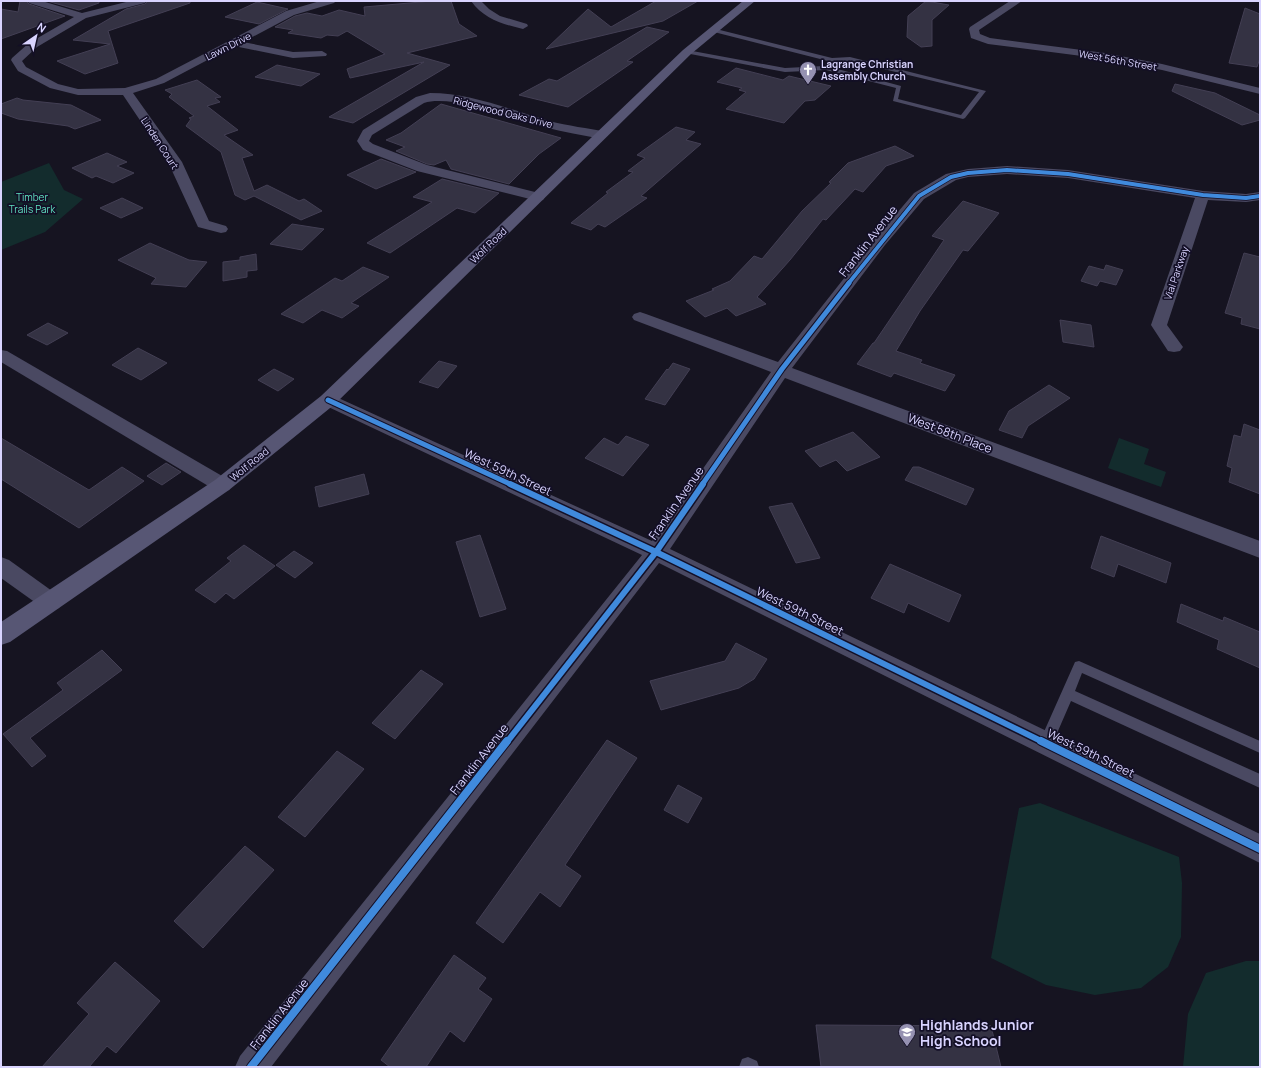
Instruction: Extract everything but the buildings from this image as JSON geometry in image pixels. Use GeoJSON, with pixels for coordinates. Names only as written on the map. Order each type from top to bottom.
{"type":"FeatureCollection","features":[{"type":"Feature","properties":{"kind":"main road","name":"Wolf Road"},"geometry":{"type":"LineString","coordinates":[[1,635],[222,485],[328,400],[687,52],[712,30],[750,1]]}},
{"type":"Feature","properties":{"kind":"street"},"geometry":{"type":"LineString","coordinates":[[32,1],[82,16],[142,1]]}},
{"type":"Feature","properties":{"kind":"street","name":"Lawn Drive"},"geometry":{"type":"LineString","coordinates":[[82,16],[33,45],[12,61],[22,69],[54,86],[78,92],[126,91],[160,81],[290,14],[331,1]]}},
{"type":"Feature","properties":{"kind":"street"},"geometry":{"type":"LineString","coordinates":[[476,1],[486,12],[501,20],[523,26]]}},
{"type":"Feature","properties":{"kind":"street","name":"West 56th Street"},"geometry":{"type":"LineString","coordinates":[[1017,1],[974,29],[975,36],[988,41],[1105,56],[1148,64],[1260,92]]}},
{"type":"Feature","properties":{"kind":"street"},"geometry":{"type":"LineString","coordinates":[[233,43],[294,55],[322,54]]}},
{"type":"Feature","properties":{"kind":"street","name":"Linden Court"},"geometry":{"type":"LineString","coordinates":[[126,91],[175,162],[203,224],[221,229]]}},
{"type":"Feature","properties":{"kind":"street","name":"Ridgewood Oaks Drive"},"geometry":{"type":"LineString","coordinates":[[538,197],[422,168],[368,147],[363,141],[367,133],[420,100],[430,97],[442,97],[507,111],[547,124],[602,135]]}},
{"type":"Feature","properties":{"kind":"street","name":"Franklin Avenue"},"geometry":{"type":"LineString","coordinates":[[251,1067],[656,552],[782,369],[911,204],[941,181],[975,172],[1029,170],[1068,174],[1203,195],[1246,198],[1260,196]]}},
{"type":"Feature","properties":{"kind":"street","name":"Vial Parkway"},"geometry":{"type":"LineString","coordinates":[[1174,347],[1159,326],[1203,195]]}},
{"type":"Feature","properties":{"kind":"street","name":"West 58th Place"},"geometry":{"type":"LineString","coordinates":[[640,317],[782,369],[1260,550]]}},
{"type":"Feature","properties":{"kind":"street","name":"Wolf Road"},"geometry":{"type":"LineString","coordinates":[[1,355],[222,485]]}},
{"type":"Feature","properties":{"kind":"street","name":"West 59th Street"},"geometry":{"type":"LineString","coordinates":[[328,400],[656,552],[1260,849]]}},
{"type":"Feature","properties":{"kind":"street"},"geometry":{"type":"LineString","coordinates":[[1,566],[51,602]]}},
{"type":"Feature","properties":{"kind":"lane"},"geometry":{"type":"LineString","coordinates":[[687,52],[785,70],[826,68],[899,87],[895,100],[962,117],[983,91],[850,59],[832,60],[712,30]]}},
{"type":"Feature","properties":{"kind":"lane"},"geometry":{"type":"LineString","coordinates":[[826,68],[832,60]]}},
{"type":"Feature","properties":{"kind":"lane"},"geometry":{"type":"LineString","coordinates":[[1046,744],[1078,666],[1260,747]]}},
{"type":"Feature","properties":{"kind":"lane"},"geometry":{"type":"LineString","coordinates":[[1067,693],[1260,781]]}},
{"type":"Feature","properties":{"kind":"lane"},"geometry":{"type":"LineString","coordinates":[[747,1067],[748,1065],[751,1067]]}},
{"type":"Feature","properties":{"kind":"green space","name":"Timber Trails Park"},"geometry":{"type":"Polygon","coordinates":[[[49,163],[64,190],[83,199],[45,232],[1,250],[1,182],[49,163]]]}},
{"type":"Feature","properties":{"kind":"green space"},"geometry":{"type":"Polygon","coordinates":[[[1119,438],[1149,449],[1144,464],[1166,472],[1161,487],[1108,468],[1119,438]]]}},
{"type":"Feature","properties":{"kind":"green space"},"geometry":{"type":"Polygon","coordinates":[[[1040,803],[1179,857],[1182,883],[1181,937],[1168,967],[1141,988],[1095,995],[1046,985],[991,958],[1019,808],[1040,803]]]}},
{"type":"Feature","properties":{"kind":"green space"},"geometry":{"type":"Polygon","coordinates":[[[1246,961],[1260,961],[1260,1067],[1183,1067],[1188,1014],[1206,973],[1246,961]]]}},
{"type":"Feature","properties":{"kind":"cycle path"},"geometry":{"type":"LineString","coordinates":[[251,1067],[656,552],[782,369],[880,242],[919,196],[930,188],[951,177],[968,173],[1007,170],[1068,174],[1203,195],[1246,198],[1260,196]]}},
{"type":"Feature","properties":{"kind":"cycle path"},"geometry":{"type":"LineString","coordinates":[[328,400],[656,552],[1260,849]]}},
{"type":"Feature","properties":{"kind":"place","name":"Lagrange Christian Assembly Church"},"geometry":{"type":"Point","coordinates":[808,85]}},
{"type":"Feature","properties":{"kind":"place","name":"Highlands Junior High School"},"geometry":{"type":"Point","coordinates":[907,1047]}}]}
